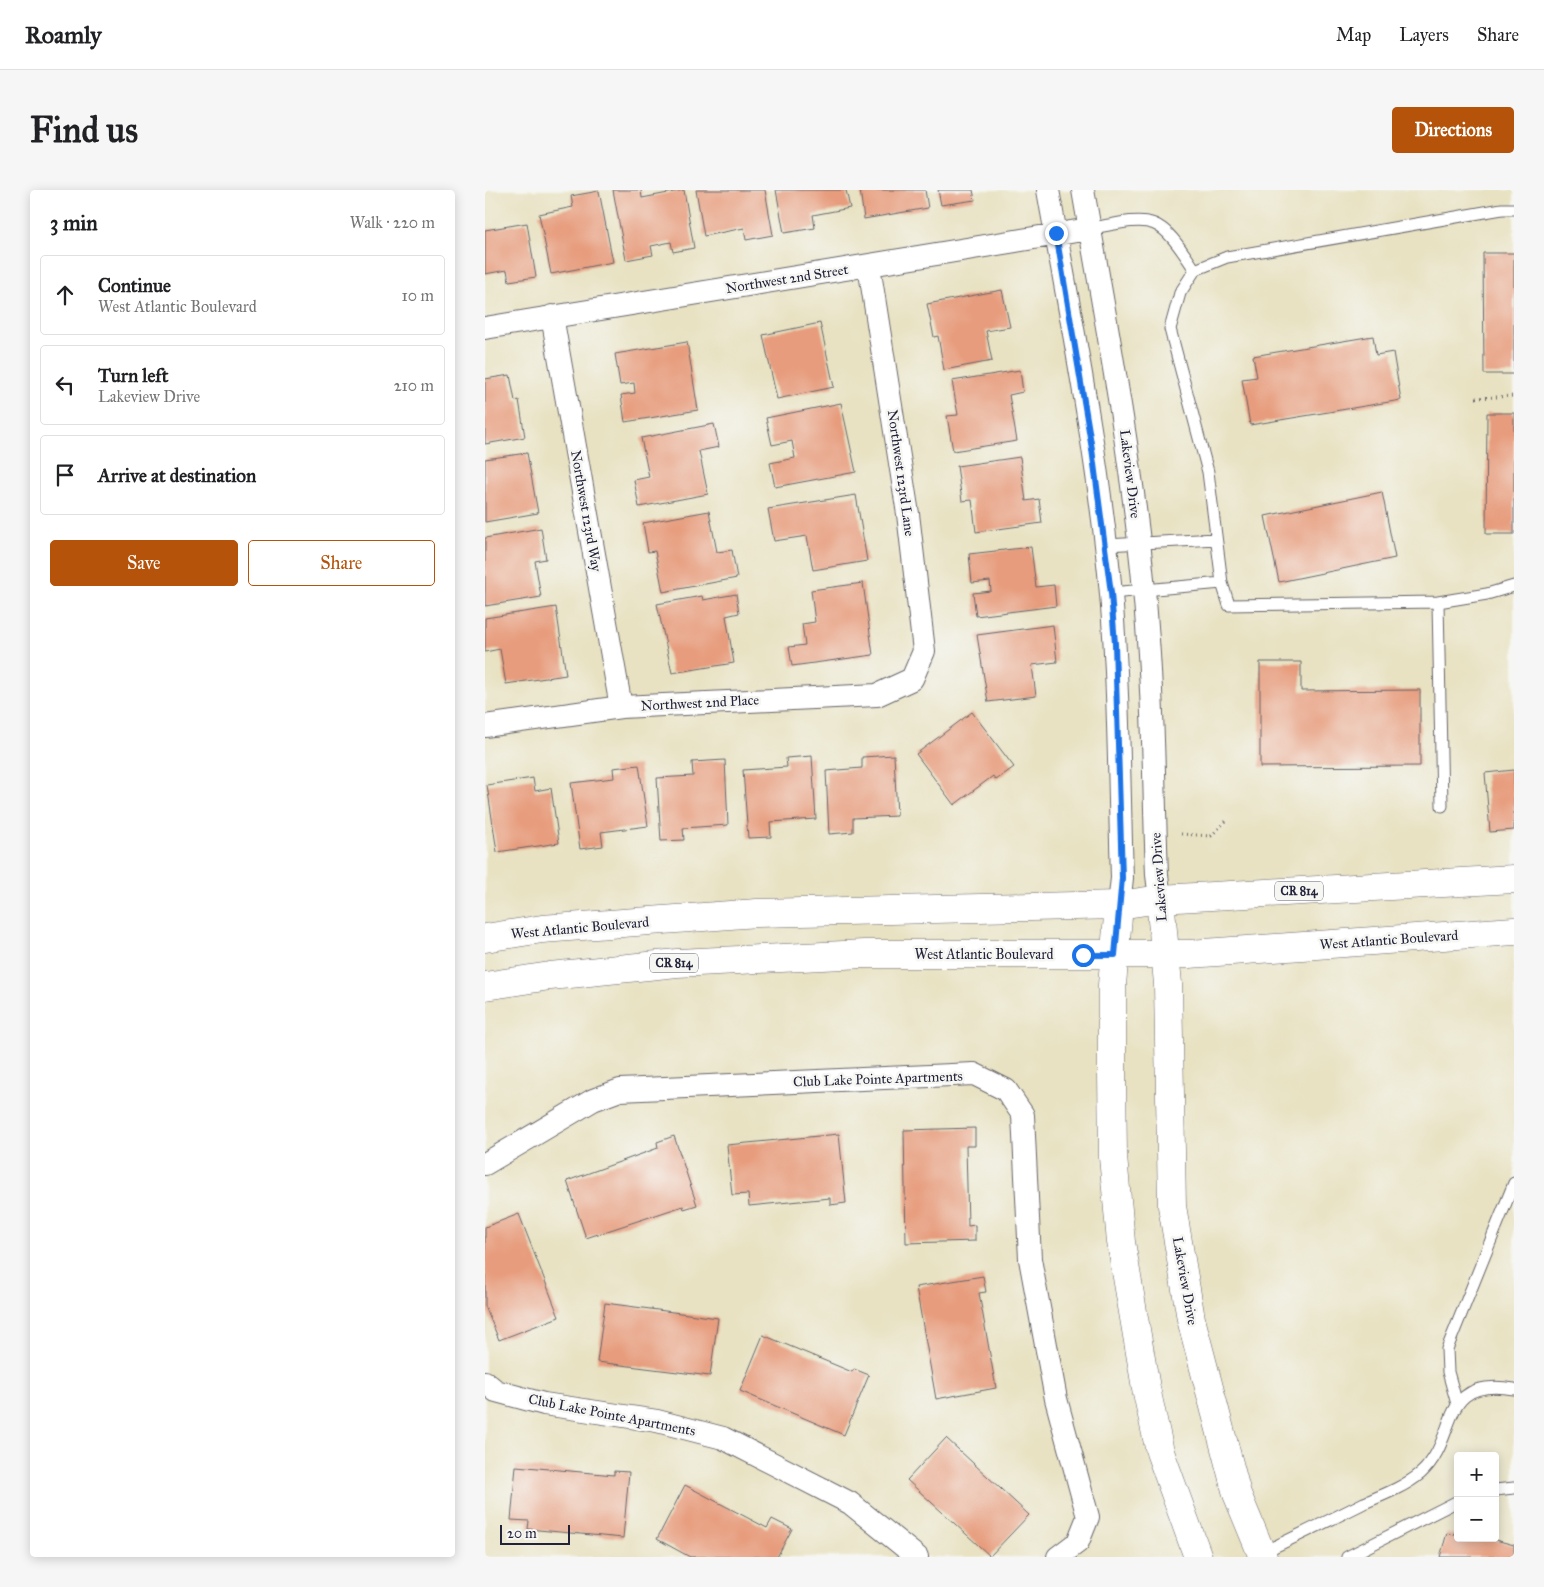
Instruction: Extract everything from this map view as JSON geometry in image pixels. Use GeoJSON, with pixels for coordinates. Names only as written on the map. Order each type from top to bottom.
{"type":"FeatureCollection","features":[{"type":"Feature","properties":{"kind":"main road","name":"West Atlantic Boulevard"},"geometry":{"type":"LineString","coordinates":[[485,938],[542,929],[757,914],[1119,905],[1160,899],[1514,879]]}},
{"type":"Feature","properties":{"kind":"main road","name":"Lakeview Drive"},"geometry":{"type":"LineString","coordinates":[[1160,899],[1168,984],[1173,1214],[1191,1319],[1237,1494],[1259,1556]]}},
{"type":"Feature","properties":{"kind":"main road"},"geometry":{"type":"LineString","coordinates":[[1119,905],[1112,985],[1113,1157],[1121,1242],[1146,1388],[1161,1452],[1197,1557]]}},
{"type":"Feature","properties":{"kind":"main road","name":"West Atlantic Boulevard"},"geometry":{"type":"LineString","coordinates":[[485,986],[550,976],[706,962],[864,954],[1165,954],[1514,931]]}},
{"type":"Feature","properties":{"kind":"street"},"geometry":{"type":"LineString","coordinates":[[1048,190],[1106,545],[1111,593],[1115,644],[1122,868],[1119,905]]}},
{"type":"Feature","properties":{"kind":"street","name":"Lakeview Drive"},"geometry":{"type":"LineString","coordinates":[[1083,190],[1127,441],[1144,590],[1148,640],[1157,875],[1160,899]]}},
{"type":"Feature","properties":{"kind":"street","name":"Northwest 2nd Street"},"geometry":{"type":"LineString","coordinates":[[485,328],[1089,229]]}},
{"type":"Feature","properties":{"kind":"street","name":"Northwest 123rd Lane"},"geometry":{"type":"LineString","coordinates":[[869,266],[908,514],[924,651],[912,680]]}},
{"type":"Feature","properties":{"kind":"street","name":"Northwest 123rd Way"},"geometry":{"type":"LineString","coordinates":[[552,316],[621,706]]}},
{"type":"Feature","properties":{"kind":"street","name":"Northwest 2nd Place"},"geometry":{"type":"LineString","coordinates":[[485,726],[621,706],[877,695],[912,680]]}},
{"type":"Feature","properties":{"kind":"street","name":"Club Lake Pointe Apartments"},"geometry":{"type":"LineString","coordinates":[[485,1164],[593,1100],[620,1090],[974,1074],[1006,1090],[1023,1115],[1030,1259],[1056,1398],[1088,1517],[1077,1542],[1058,1557]]}},
{"type":"Feature","properties":{"kind":"street","name":"Club Lake Pointe Apartments"},"geometry":{"type":"LineString","coordinates":[[485,1382],[496,1391],[544,1404],[657,1421],[723,1438],[850,1503],[917,1557]]}},
{"type":"Feature","properties":{"kind":"lane"},"geometry":{"type":"LineString","coordinates":[[1514,209],[1502,209],[1227,257],[1195,270],[1181,293],[1170,329],[1208,472],[1222,583],[1229,605],[1438,602],[1487,594],[1514,586]]}},
{"type":"Feature","properties":{"kind":"lane"},"geometry":{"type":"LineString","coordinates":[[1089,229],[1129,221],[1154,221],[1174,237],[1195,270]]}},
{"type":"Feature","properties":{"kind":"lane"},"geometry":{"type":"LineString","coordinates":[[1106,545],[1216,539]]}},
{"type":"Feature","properties":{"kind":"lane"},"geometry":{"type":"LineString","coordinates":[[1111,593],[1222,583]]}},
{"type":"Feature","properties":{"kind":"lane"},"geometry":{"type":"LineString","coordinates":[[1438,602],[1442,806]]}},
{"type":"Feature","properties":{"kind":"lane"},"geometry":{"type":"LineString","coordinates":[[1457,1404],[1448,1372],[1447,1348],[1514,1183]]}},
{"type":"Feature","properties":{"kind":"lane"},"geometry":{"type":"LineString","coordinates":[[1259,1556],[1395,1489],[1421,1473],[1441,1448],[1449,1417],[1457,1404],[1469,1394],[1495,1386],[1514,1389]]}},
{"type":"Feature","properties":{"kind":"lane"},"geometry":{"type":"LineString","coordinates":[[1499,1490],[1514,1488]]}},
{"type":"Feature","properties":{"kind":"lane"},"geometry":{"type":"LineString","coordinates":[[1347,1557],[1454,1502]]}},
{"type":"Feature","properties":{"kind":"path"},"geometry":{"type":"LineString","coordinates":[[1476,398],[1514,396]]}},
{"type":"Feature","properties":{"kind":"path"},"geometry":{"type":"LineString","coordinates":[[1181,834],[1211,836],[1226,821]]}},
{"type":"Feature","properties":{"kind":"building"},"geometry":{"type":"Polygon","coordinates":[[[613,190],[641,190],[642,198],[684,190],[694,248],[673,252],[671,242],[651,246],[653,255],[626,260],[613,190]]]}},
{"type":"Feature","properties":{"kind":"building"},"geometry":{"type":"Polygon","coordinates":[[[696,190],[765,190],[773,235],[746,240],[744,228],[704,236],[696,190]]]}},
{"type":"Feature","properties":{"kind":"building"},"geometry":{"type":"Polygon","coordinates":[[[776,190],[846,190],[850,208],[813,215],[815,228],[784,233],[776,190]]]}},
{"type":"Feature","properties":{"kind":"building"},"geometry":{"type":"Polygon","coordinates":[[[860,190],[925,190],[928,208],[864,219],[860,190]]]}},
{"type":"Feature","properties":{"kind":"building"},"geometry":{"type":"Polygon","coordinates":[[[938,190],[973,190],[975,200],[941,205],[938,190]]]}},
{"type":"Feature","properties":{"kind":"building"},"geometry":{"type":"Polygon","coordinates":[[[599,191],[613,262],[551,274],[539,214],[573,207],[571,196],[599,191]]]}},
{"type":"Feature","properties":{"kind":"building"},"geometry":{"type":"Polygon","coordinates":[[[527,223],[536,277],[509,281],[507,270],[485,274],[485,230],[527,223]]]}},
{"type":"Feature","properties":{"kind":"building"},"geometry":{"type":"Polygon","coordinates":[[[1483,253],[1514,253],[1514,374],[1484,374],[1483,253]]]}},
{"type":"Feature","properties":{"kind":"building"},"geometry":{"type":"Polygon","coordinates":[[[1002,290],[1010,327],[986,331],[992,361],[944,370],[938,336],[934,337],[927,304],[1002,290]]]}},
{"type":"Feature","properties":{"kind":"building"},"geometry":{"type":"Polygon","coordinates":[[[820,323],[834,387],[777,399],[763,335],[820,323]]]}},
{"type":"Feature","properties":{"kind":"building"},"geometry":{"type":"Polygon","coordinates":[[[1373,336],[1376,355],[1393,352],[1401,400],[1250,425],[1242,379],[1257,377],[1253,356],[1373,336]]]}},
{"type":"Feature","properties":{"kind":"building"},"geometry":{"type":"Polygon","coordinates":[[[687,342],[698,410],[625,422],[621,395],[635,393],[634,383],[620,385],[615,354],[687,342]]]}},
{"type":"Feature","properties":{"kind":"building"},"geometry":{"type":"Polygon","coordinates":[[[1020,370],[1023,392],[1009,395],[1017,441],[953,451],[947,416],[958,415],[952,381],[1020,370]]]}},
{"type":"Feature","properties":{"kind":"building"},"geometry":{"type":"Polygon","coordinates":[[[510,375],[515,401],[519,400],[525,437],[485,444],[485,379],[510,375]]]}},
{"type":"Feature","properties":{"kind":"building"},"geometry":{"type":"Polygon","coordinates":[[[841,403],[856,472],[775,487],[770,463],[795,458],[792,441],[772,445],[766,418],[841,403]]]}},
{"type":"Feature","properties":{"kind":"building"},"geometry":{"type":"Polygon","coordinates":[[[1487,413],[1514,413],[1514,534],[1486,534],[1487,413]]]}},
{"type":"Feature","properties":{"kind":"building"},"geometry":{"type":"Polygon","coordinates":[[[714,424],[719,447],[699,451],[708,494],[639,507],[634,480],[649,477],[641,438],[714,424]]]}},
{"type":"Feature","properties":{"kind":"building"},"geometry":{"type":"Polygon","coordinates":[[[527,453],[538,513],[485,522],[485,459],[527,453]]]}},
{"type":"Feature","properties":{"kind":"building"},"geometry":{"type":"Polygon","coordinates":[[[1020,457],[1026,501],[1039,499],[1042,523],[976,532],[972,500],[962,501],[957,466],[1020,457]]]}},
{"type":"Feature","properties":{"kind":"building"},"geometry":{"type":"Polygon","coordinates":[[[1382,492],[1395,558],[1279,582],[1265,516],[1382,492]]]}},
{"type":"Feature","properties":{"kind":"building"},"geometry":{"type":"Polygon","coordinates":[[[856,495],[867,561],[813,570],[807,536],[774,541],[768,509],[856,495]]]}},
{"type":"Feature","properties":{"kind":"building"},"geometry":{"type":"Polygon","coordinates":[[[709,511],[717,552],[732,550],[737,578],[663,592],[655,551],[648,552],[643,523],[709,511]]]}},
{"type":"Feature","properties":{"kind":"building"},"geometry":{"type":"Polygon","coordinates":[[[541,528],[546,559],[535,561],[541,597],[485,606],[485,538],[541,528]]]}},
{"type":"Feature","properties":{"kind":"building"},"geometry":{"type":"Polygon","coordinates":[[[1031,547],[1036,587],[1054,585],[1056,606],[976,616],[973,593],[991,591],[990,581],[972,583],[969,554],[1031,547]]]}},
{"type":"Feature","properties":{"kind":"building"},"geometry":{"type":"Polygon","coordinates":[[[863,583],[873,655],[792,666],[789,647],[805,645],[802,624],[815,622],[811,590],[863,583]]]}},
{"type":"Feature","properties":{"kind":"building"},"geometry":{"type":"Polygon","coordinates":[[[736,594],[739,613],[726,616],[734,663],[672,673],[657,604],[702,596],[703,600],[736,594]]]}},
{"type":"Feature","properties":{"kind":"building"},"geometry":{"type":"Polygon","coordinates":[[[556,607],[566,675],[506,684],[500,649],[485,652],[485,618],[556,607]]]}},
{"type":"Feature","properties":{"kind":"building"},"geometry":{"type":"Polygon","coordinates":[[[1053,625],[1057,662],[1032,665],[1036,696],[988,702],[977,635],[1053,625]]]}},
{"type":"Feature","properties":{"kind":"building"},"geometry":{"type":"Polygon","coordinates":[[[1260,662],[1301,662],[1301,691],[1420,690],[1420,766],[1260,767],[1260,662]]]}},
{"type":"Feature","properties":{"kind":"building"},"geometry":{"type":"Polygon","coordinates":[[[972,712],[1014,767],[996,780],[993,776],[954,805],[916,754],[972,712]]]}},
{"type":"Feature","properties":{"kind":"building"},"geometry":{"type":"Polygon","coordinates":[[[894,755],[897,816],[853,818],[853,832],[829,834],[826,771],[862,768],[862,757],[894,755]]]}},
{"type":"Feature","properties":{"kind":"building"},"geometry":{"type":"Polygon","coordinates":[[[812,756],[816,819],[770,822],[771,837],[748,838],[743,770],[787,767],[786,758],[812,756]]]}},
{"type":"Feature","properties":{"kind":"building"},"geometry":{"type":"Polygon","coordinates":[[[725,760],[728,825],[683,828],[684,840],[661,841],[657,778],[693,776],[692,762],[725,760]]]}},
{"type":"Feature","properties":{"kind":"building"},"geometry":{"type":"Polygon","coordinates":[[[639,765],[648,826],[601,832],[603,846],[580,849],[571,783],[614,778],[613,768],[639,765]]]}},
{"type":"Feature","properties":{"kind":"building"},"geometry":{"type":"Polygon","coordinates":[[[1514,770],[1514,830],[1490,832],[1485,773],[1514,770]]]}},
{"type":"Feature","properties":{"kind":"building"},"geometry":{"type":"Polygon","coordinates":[[[533,778],[535,791],[551,788],[559,843],[497,852],[487,785],[533,778]]]}},
{"type":"Feature","properties":{"kind":"building"},"geometry":{"type":"Polygon","coordinates":[[[975,1128],[975,1146],[966,1146],[968,1226],[975,1225],[975,1241],[906,1243],[904,1130],[975,1128]]]}},
{"type":"Feature","properties":{"kind":"building"},"geometry":{"type":"Polygon","coordinates":[[[839,1134],[846,1203],[830,1205],[830,1198],[749,1206],[748,1194],[732,1195],[727,1145],[839,1134]]]}},
{"type":"Feature","properties":{"kind":"building"},"geometry":{"type":"Polygon","coordinates":[[[674,1136],[697,1205],[684,1209],[683,1206],[586,1238],[567,1181],[658,1148],[657,1142],[674,1136]]]}},
{"type":"Feature","properties":{"kind":"building"},"geometry":{"type":"Polygon","coordinates":[[[519,1214],[559,1317],[499,1340],[485,1306],[485,1227],[519,1214]]]}},
{"type":"Feature","properties":{"kind":"building"},"geometry":{"type":"Polygon","coordinates":[[[983,1276],[986,1292],[979,1293],[996,1388],[936,1399],[916,1287],[983,1276]]]}},
{"type":"Feature","properties":{"kind":"building"},"geometry":{"type":"Polygon","coordinates":[[[605,1303],[718,1318],[710,1376],[597,1362],[605,1303]]]}},
{"type":"Feature","properties":{"kind":"building"},"geometry":{"type":"Polygon","coordinates":[[[763,1335],[852,1372],[854,1369],[869,1375],[844,1435],[740,1391],[763,1335]]]}},
{"type":"Feature","properties":{"kind":"building"},"geometry":{"type":"Polygon","coordinates":[[[946,1438],[1029,1515],[990,1556],[907,1480],[946,1438]]]}},
{"type":"Feature","properties":{"kind":"building"},"geometry":{"type":"Polygon","coordinates":[[[516,1466],[614,1475],[614,1471],[629,1472],[623,1538],[528,1529],[529,1521],[511,1520],[516,1466]]]}},
{"type":"Feature","properties":{"kind":"building"},"geometry":{"type":"Polygon","coordinates":[[[685,1485],[767,1528],[772,1519],[792,1529],[777,1557],[690,1557],[657,1539],[685,1485]]]}},
{"type":"Feature","properties":{"kind":"building"},"geometry":{"type":"Polygon","coordinates":[[[1447,1533],[1454,1535],[1454,1542],[1499,1541],[1514,1545],[1514,1557],[1440,1557],[1447,1533]]]}},
{"type":"Feature","properties":{"kind":"route"},"geometry":{"type":"LineString","coordinates":[[1056,233],[1106,545],[1115,644],[1122,878],[1115,955],[1083,955]]}}]}
